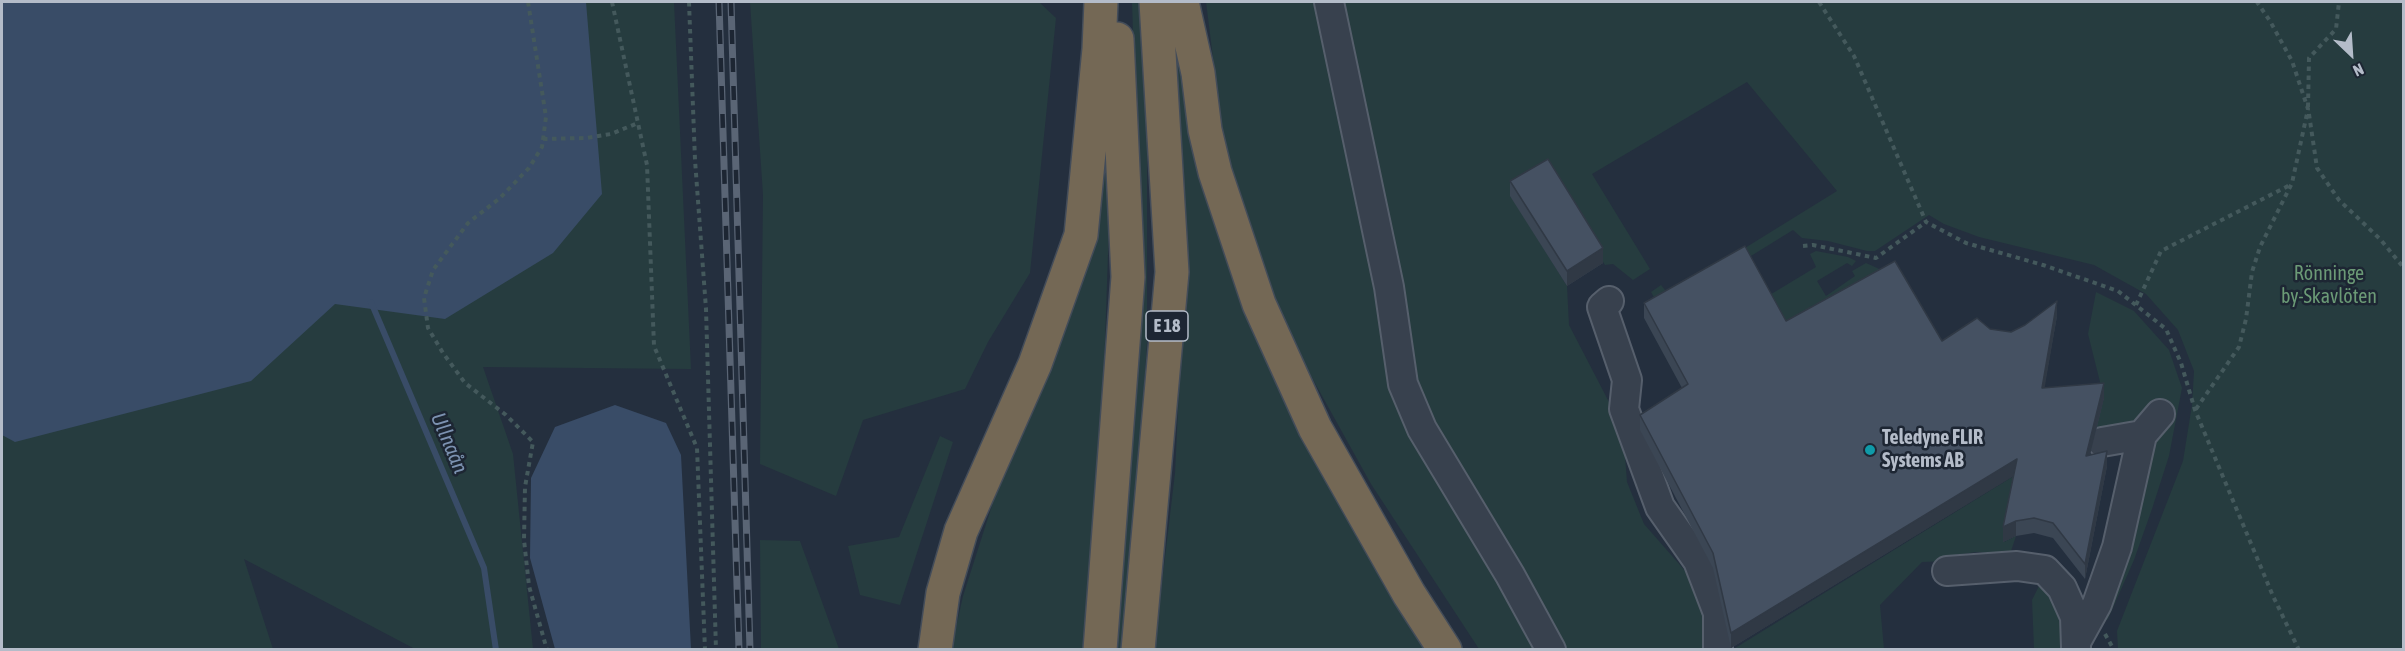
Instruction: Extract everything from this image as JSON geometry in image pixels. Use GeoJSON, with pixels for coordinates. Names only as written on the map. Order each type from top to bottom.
{"type":"FeatureCollection","features":[{"type":"Feature","properties":{"kind":"highway"},"geometry":{"type":"LineString","coordinates":[[935,650],[943,593],[961,531],[1035,364],[1081,235],[1099,49],[1101,2]]}},
{"type":"Feature","properties":{"kind":"highway","name":"E 18"},"geometry":{"type":"LineString","coordinates":[[1100,650],[1128,278],[1115,2]]}},
{"type":"Feature","properties":{"kind":"highway","name":"E 18"},"geometry":{"type":"LineString","coordinates":[[1138,650],[1172,272],[1156,2]]}},
{"type":"Feature","properties":{"kind":"highway"},"geometry":{"type":"LineString","coordinates":[[1182,2],[1198,73],[1205,130],[1215,172],[1259,304],[1316,428],[1409,594],[1445,650]]}},
{"type":"Feature","properties":{"kind":"highway"},"geometry":{"type":"LineString","coordinates":[[918,650],[924,618],[943,593]]}},
{"type":"Feature","properties":{"kind":"street"},"geometry":{"type":"LineString","coordinates":[[1329,2],[1389,287],[1403,384],[1422,429],[1510,575],[1551,650]]}},
{"type":"Feature","properties":{"kind":"street"},"geometry":{"type":"LineString","coordinates":[[1609,301],[1602,307],[1627,380],[1624,409],[1660,507],[1698,561],[1718,613],[1718,650]]}},
{"type":"Feature","properties":{"kind":"street"},"geometry":{"type":"LineString","coordinates":[[2076,646],[2097,604],[2118,547],[2142,435],[2160,414]]}},
{"type":"Feature","properties":{"kind":"street"},"geometry":{"type":"LineString","coordinates":[[2102,442],[2142,435]]}},
{"type":"Feature","properties":{"kind":"street"},"geometry":{"type":"LineString","coordinates":[[1947,571],[2017,566],[2045,570],[2062,588],[2074,617],[2076,646]]}},
{"type":"Feature","properties":{"kind":"path"},"geometry":{"type":"LineString","coordinates":[[528,2],[546,117],[542,147],[528,168],[500,198],[468,222],[433,270],[424,298],[428,328],[465,383],[506,415],[533,442],[525,488],[524,540],[529,586],[547,650]]}},
{"type":"Feature","properties":{"kind":"path"},"geometry":{"type":"LineString","coordinates":[[612,2],[647,165],[654,346],[697,448],[705,650]]}},
{"type":"Feature","properties":{"kind":"path"},"geometry":{"type":"LineString","coordinates":[[689,2],[695,160],[706,309],[716,650]]}},
{"type":"Feature","properties":{"kind":"path"},"geometry":{"type":"LineString","coordinates":[[1819,2],[1854,56],[1926,222],[1966,243],[2043,265],[2118,291],[2166,328],[2189,387],[2195,410],[2273,596],[2299,650]]}},
{"type":"Feature","properties":{"kind":"path"},"geometry":{"type":"LineString","coordinates":[[2257,2],[2292,61],[2308,109],[2317,168],[2339,200],[2380,239],[2403,268]]}},
{"type":"Feature","properties":{"kind":"path"},"geometry":{"type":"LineString","coordinates":[[2195,410],[2239,347],[2246,319],[2252,272],[2260,247],[2292,183],[2308,109],[2309,58],[2336,29],[2339,2]]}},
{"type":"Feature","properties":{"kind":"path"},"geometry":{"type":"LineString","coordinates":[[543,139],[586,138],[611,134],[638,123]]}},
{"type":"Feature","properties":{"kind":"path"},"geometry":{"type":"LineString","coordinates":[[2136,305],[2161,251],[2292,183]]}},
{"type":"Feature","properties":{"kind":"path"},"geometry":{"type":"LineString","coordinates":[[1803,246],[1813,245],[1876,258],[1926,222]]}},
{"type":"Feature","properties":{"kind":"path"},"geometry":{"type":"LineString","coordinates":[[2106,634],[2114,650]]}},
{"type":"Feature","properties":{"kind":"green space"},"geometry":{"type":"Polygon","coordinates":[[[474,2],[674,2],[691,369],[483,367],[513,454],[533,649],[415,649],[244,559],[273,649],[2,649],[2,309],[474,2]]]}},
{"type":"Feature","properties":{"kind":"green space"},"geometry":{"type":"Polygon","coordinates":[[[750,2],[1039,2],[1056,18],[1030,273],[988,342],[965,389],[863,420],[836,496],[760,464],[763,195],[750,2]]]}},
{"type":"Feature","properties":{"kind":"green space"},"geometry":{"type":"Polygon","coordinates":[[[1132,2],[1140,2],[1147,116],[1147,342],[1124,649],[1112,650],[1135,94],[1132,2]]]}},
{"type":"Feature","properties":{"kind":"green space","name":"Rönninge by-Skavlöten"},"geometry":{"type":"Polygon","coordinates":[[[1206,2],[2403,2],[2403,649],[2118,649],[2117,631],[2183,461],[2192,405],[2194,371],[2178,330],[2146,294],[2094,265],[1979,237],[1944,224],[1929,215],[1875,251],[1802,238],[1793,230],[1662,311],[1651,292],[1661,285],[1669,295],[1837,191],[1747,82],[1592,174],[1650,269],[1633,280],[1613,264],[1605,265],[1548,174],[1511,196],[1567,286],[1569,325],[1623,429],[1627,482],[1644,524],[1687,573],[1706,618],[1707,649],[1479,649],[1371,484],[1296,349],[1242,224],[1223,138],[1206,2]]]}},
{"type":"Feature","properties":{"kind":"green space"},"geometry":{"type":"Polygon","coordinates":[[[1181,50],[1211,212],[1254,335],[1292,417],[1436,649],[1154,650],[1175,473],[1180,367],[1175,51],[1181,50]]]}},
{"type":"Feature","properties":{"kind":"green space"},"geometry":{"type":"Polygon","coordinates":[[[1107,161],[1111,167],[1104,371],[1084,649],[951,650],[963,596],[1101,166],[1107,161]]]}},
{"type":"Feature","properties":{"kind":"green space"},"geometry":{"type":"Polygon","coordinates":[[[1816,251],[1848,257],[1856,261],[1852,266],[1847,263],[1817,281],[1826,296],[1855,276],[1852,271],[1866,263],[1895,276],[1788,332],[1768,296],[1816,267],[1810,254],[1816,251]]]}},
{"type":"Feature","properties":{"kind":"green space"},"geometry":{"type":"Polygon","coordinates":[[[2096,292],[2134,311],[2169,350],[2182,388],[2169,456],[2152,509],[2134,560],[2108,619],[2103,622],[2157,407],[2132,422],[2095,433],[2104,398],[2088,334],[2096,292]]]}},
{"type":"Feature","properties":{"kind":"green space"},"geometry":{"type":"Polygon","coordinates":[[[940,436],[953,442],[900,605],[860,595],[848,546],[899,537],[940,436]]]}},
{"type":"Feature","properties":{"kind":"green space"},"geometry":{"type":"Polygon","coordinates":[[[2017,474],[2004,542],[2016,536],[2010,554],[1976,552],[1956,555],[1949,561],[1922,562],[1880,605],[1884,649],[1732,650],[2017,474]]]}},
{"type":"Feature","properties":{"kind":"green space"},"geometry":{"type":"Polygon","coordinates":[[[760,540],[800,541],[839,649],[761,649],[760,540]]]}},
{"type":"Feature","properties":{"kind":"green space"},"geometry":{"type":"Polygon","coordinates":[[[2039,586],[2053,590],[2068,623],[2068,649],[2034,649],[2032,600],[2039,586]]]}},
{"type":"Feature","properties":{"kind":"water"},"geometry":{"type":"Polygon","coordinates":[[[2,2],[586,2],[602,194],[553,253],[445,319],[335,304],[251,381],[15,442],[2,435],[2,2]]]}},
{"type":"Feature","properties":{"kind":"water"},"geometry":{"type":"Polygon","coordinates":[[[615,405],[666,423],[681,455],[691,649],[555,649],[530,558],[531,478],[555,427],[615,405]]]}},
{"type":"Feature","properties":{"kind":"building"},"geometry":{"type":"Polygon","coordinates":[[[1548,159],[1603,248],[1567,271],[1510,181],[1548,159]]]}},
{"type":"Feature","properties":{"kind":"building","name":"Teledyne FLIR Systems AB"},"geometry":{"type":"Polygon","coordinates":[[[1745,246],[1786,321],[1895,261],[1942,341],[1977,318],[1990,329],[2011,332],[2025,325],[2057,301],[2042,388],[2104,383],[2086,456],[2107,451],[2085,564],[2053,523],[2034,518],[2016,521],[2003,527],[2017,459],[1731,633],[1713,553],[1640,415],[1688,384],[1644,303],[1745,246]]]}},
{"type":"Feature","properties":{"kind":"waterway","name":"Ullnaån"},"geometry":{"type":"LineString","coordinates":[[371,302],[484,568],[496,650]]}},
{"type":"Feature","properties":{"kind":"railway"},"geometry":{"type":"LineString","coordinates":[[719,2],[739,650]]}},
{"type":"Feature","properties":{"kind":"railway"},"geometry":{"type":"LineString","coordinates":[[731,2],[750,650]]}},
{"type":"Feature","properties":{"kind":"place","name":"Teledyne FLIR Systems AB"},"geometry":{"type":"Point","coordinates":[1870,450]}}]}
